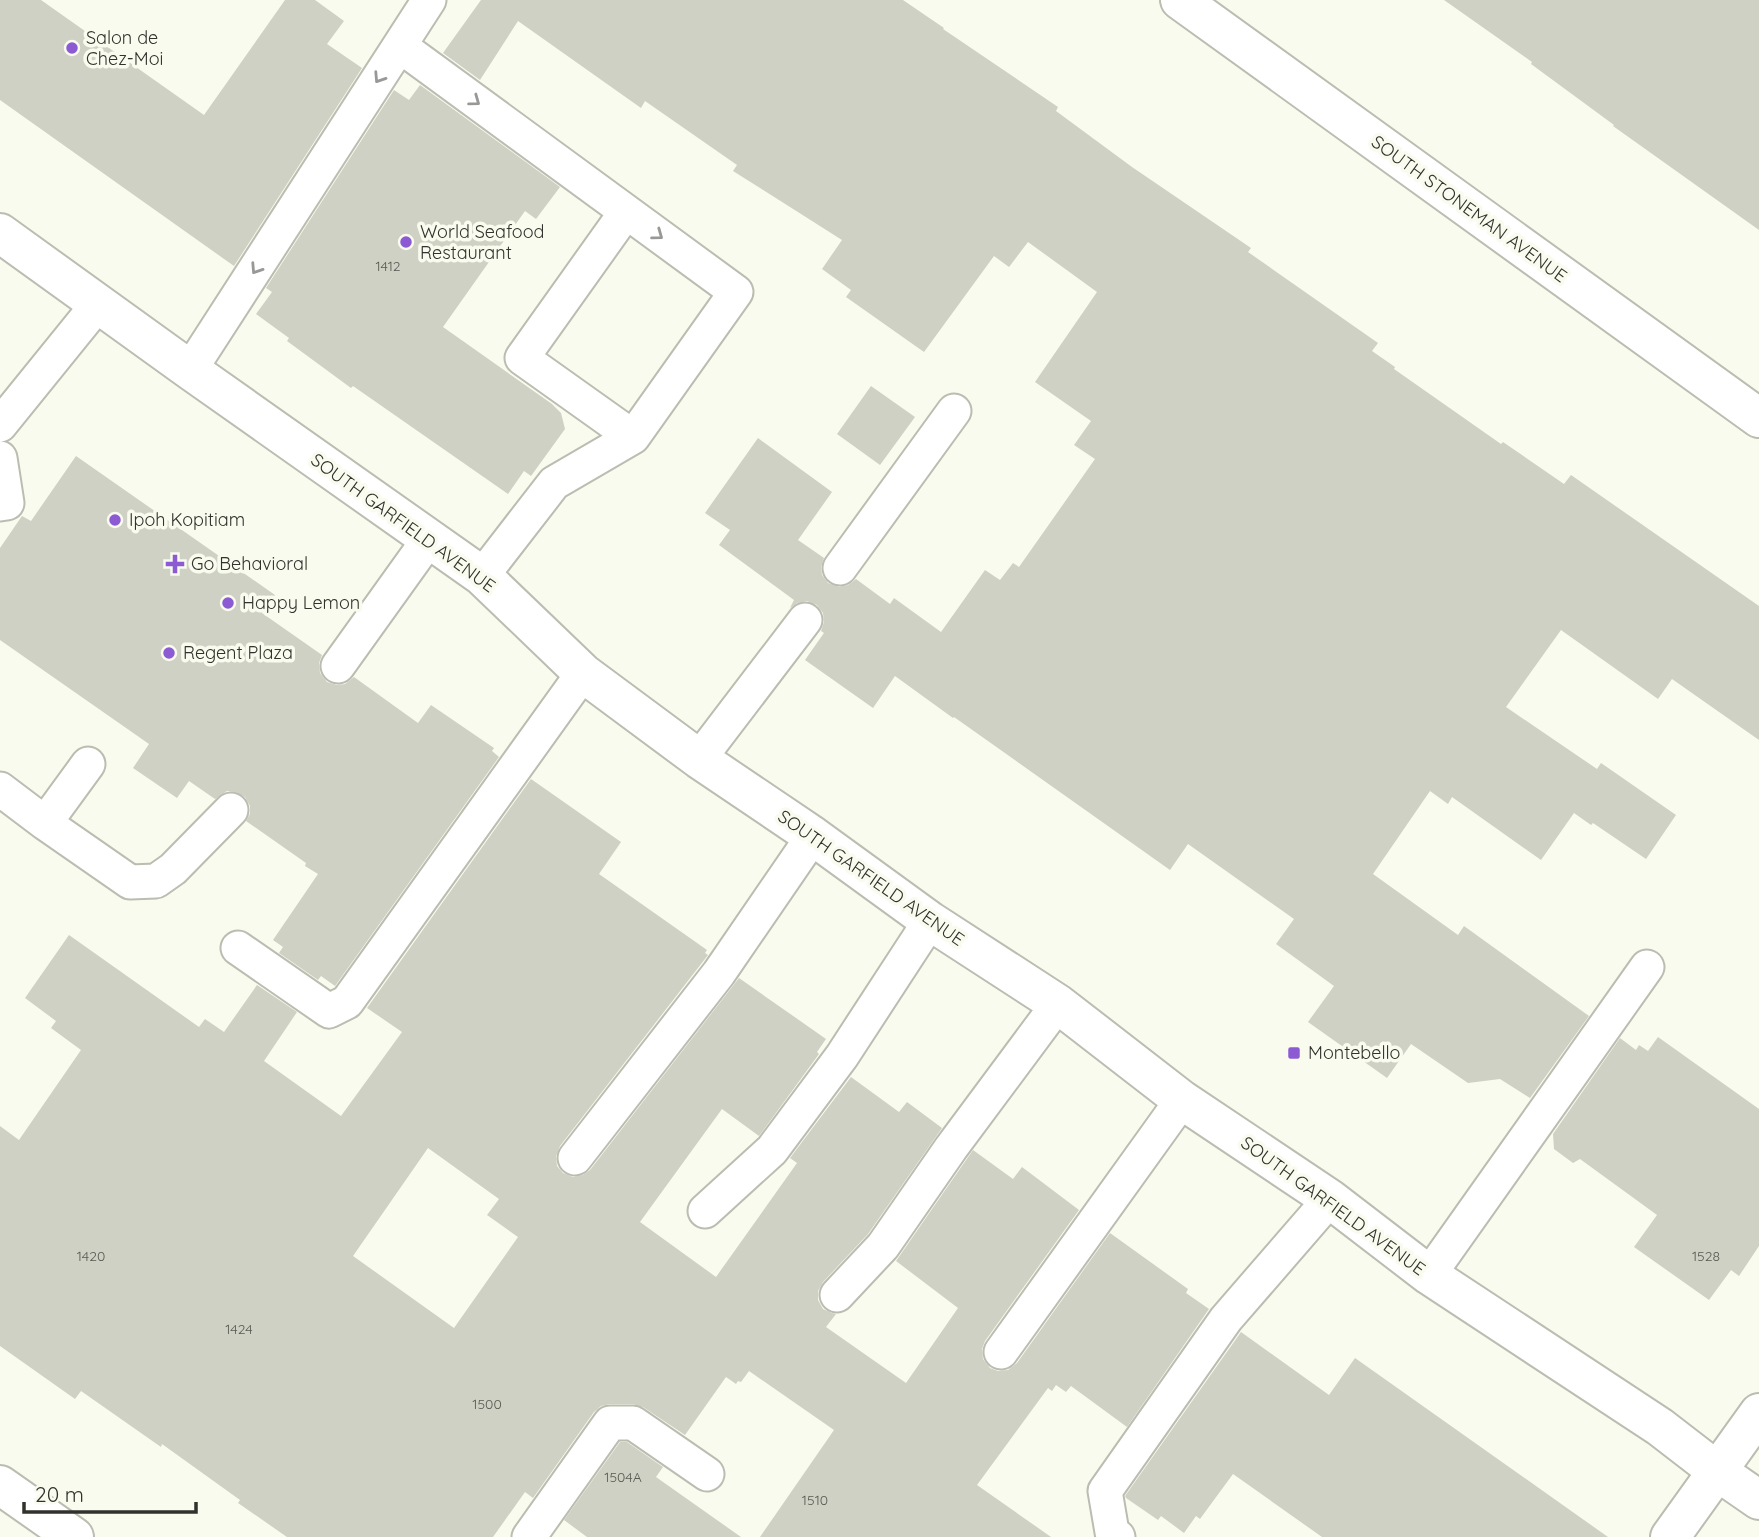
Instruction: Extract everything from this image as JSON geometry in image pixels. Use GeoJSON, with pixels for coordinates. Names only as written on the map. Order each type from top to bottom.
{"type":"FeatureCollection","features":[{"type":"Feature","properties":{"kind":"main road","name":"SOUTH STONEMAN AVENUE"},"geometry":{"type":"LineString","coordinates":[[1180,0],[1759,418]]}},
{"type":"Feature","properties":{"kind":"main road","name":"SOUTH GARFIELD AVENUE"},"geometry":{"type":"LineString","coordinates":[[0,233],[482,576],[583,673],[699,759],[813,836],[930,921],[1058,1004],[1182,1100],[1330,1199],[1429,1275],[1660,1427],[1759,1500]]}},
{"type":"Feature","properties":{"kind":"main road"},"geometry":{"type":"LineString","coordinates":[[1670,1537],[1759,1413]]}},
{"type":"Feature","properties":{"kind":"main road"},"geometry":{"type":"LineString","coordinates":[[0,1485],[74,1537]]}},
{"type":"Feature","properties":{"kind":"lane"},"geometry":{"type":"LineString","coordinates":[[190,370],[429,0]]}},
{"type":"Feature","properties":{"kind":"lane"},"geometry":{"type":"LineString","coordinates":[[400,46],[736,292],[633,437],[554,483],[482,576]]}},
{"type":"Feature","properties":{"kind":"lane"},"geometry":{"type":"LineString","coordinates":[[626,212],[522,358],[633,437]]}},
{"type":"Feature","properties":{"kind":"lane"},"geometry":{"type":"LineString","coordinates":[[0,425],[99,303]]}},
{"type":"Feature","properties":{"kind":"lane"},"geometry":{"type":"LineString","coordinates":[[840,569],[954,411]]}},
{"type":"Feature","properties":{"kind":"lane"},"geometry":{"type":"LineString","coordinates":[[0,458],[7,503],[0,505]]}},
{"type":"Feature","properties":{"kind":"lane"},"geometry":{"type":"LineString","coordinates":[[338,666],[429,539]]}},
{"type":"Feature","properties":{"kind":"lane"},"geometry":{"type":"LineString","coordinates":[[699,759],[805,620]]}},
{"type":"Feature","properties":{"kind":"lane"},"geometry":{"type":"LineString","coordinates":[[238,948],[329,1011],[347,1002],[583,673]]}},
{"type":"Feature","properties":{"kind":"lane"},"geometry":{"type":"LineString","coordinates":[[45,823],[88,764]]}},
{"type":"Feature","properties":{"kind":"lane"},"geometry":{"type":"LineString","coordinates":[[0,789],[130,882],[156,881],[173,869],[232,810]]}},
{"type":"Feature","properties":{"kind":"lane"},"geometry":{"type":"LineString","coordinates":[[575,1158],[719,973],[813,836]]}},
{"type":"Feature","properties":{"kind":"lane"},"geometry":{"type":"LineString","coordinates":[[705,1211],[772,1150],[842,1056],[930,921]]}},
{"type":"Feature","properties":{"kind":"lane"},"geometry":{"type":"LineString","coordinates":[[1429,1275],[1647,967]]}},
{"type":"Feature","properties":{"kind":"lane"},"geometry":{"type":"LineString","coordinates":[[837,1295],[883,1246],[951,1148],[1058,1004]]}},
{"type":"Feature","properties":{"kind":"lane"},"geometry":{"type":"LineString","coordinates":[[1001,1352],[1182,1100]]}},
{"type":"Feature","properties":{"kind":"lane"},"geometry":{"type":"LineString","coordinates":[[1118,1537],[1112,1532],[1105,1491],[1226,1319],[1330,1199]]}},
{"type":"Feature","properties":{"kind":"lane"},"geometry":{"type":"LineString","coordinates":[[529,1537],[610,1423],[633,1423],[707,1474]]}},
{"type":"Feature","properties":{"kind":"building"},"geometry":{"type":"Polygon","coordinates":[[[0,0],[41,0],[204,115],[285,0],[315,0],[344,21],[327,44],[362,68],[234,266],[0,100],[0,0]]]}},
{"type":"Feature","properties":{"kind":"building"},"geometry":{"type":"Polygon","coordinates":[[[481,0],[903,0],[1058,107],[1056,111],[1132,167],[1251,248],[1248,252],[1378,343],[1372,351],[1395,367],[1394,369],[1501,444],[1503,442],[1564,484],[1571,475],[1759,606],[1759,740],[1672,679],[1658,699],[1561,630],[1506,707],[1597,769],[1601,763],[1676,815],[1646,859],[1574,813],[1541,860],[1452,797],[1448,804],[1430,791],[1373,874],[1458,935],[1464,926],[1589,1016],[1530,1098],[1500,1079],[1468,1083],[1411,1044],[1387,1078],[1308,1022],[1334,986],[1276,944],[1294,919],[1188,844],[1170,870],[895,676],[873,708],[805,660],[824,633],[821,631],[823,613],[817,605],[807,601],[790,608],[794,600],[719,545],[730,530],[705,513],[758,438],[832,492],[798,540],[824,558],[822,575],[828,583],[839,587],[856,579],[890,604],[894,598],[941,632],[985,570],[1000,580],[1013,563],[1019,567],[1095,459],[1074,445],[1091,421],[1035,382],[1097,292],[1028,242],[1009,267],[994,256],[924,352],[846,297],[851,290],[822,269],[842,240],[733,171],[737,165],[645,101],[641,108],[518,21],[480,80],[443,53],[481,0]]]}},
{"type":"Feature","properties":{"kind":"building"},"geometry":{"type":"Polygon","coordinates":[[[1444,0],[1759,0],[1759,230],[1613,126],[1531,64],[1532,62],[1444,0]]]}},
{"type":"Feature","properties":{"kind":"building"},"geometry":{"type":"Polygon","coordinates":[[[420,85],[560,187],[536,219],[525,211],[443,327],[561,413],[565,429],[531,476],[524,471],[508,494],[353,386],[351,388],[287,341],[289,338],[256,314],[272,292],[266,288],[394,90],[409,100],[420,85]]]}},
{"type":"Feature","properties":{"kind":"building"},"geometry":{"type":"Polygon","coordinates":[[[871,386],[915,417],[880,465],[837,434],[871,386]]]}},
{"type":"Feature","properties":{"kind":"building","name":"Regent Plaza"},"geometry":{"type":"Polygon","coordinates":[[[76,456],[275,595],[262,613],[322,655],[320,673],[327,682],[345,684],[354,677],[418,723],[431,705],[494,748],[492,751],[499,757],[335,986],[321,976],[318,980],[279,953],[283,947],[273,940],[318,874],[246,821],[250,806],[245,797],[227,791],[215,799],[189,781],[177,798],[133,768],[149,744],[0,640],[0,548],[22,516],[31,521],[76,456]]]}},
{"type":"Feature","properties":{"kind":"building"},"geometry":{"type":"Polygon","coordinates":[[[531,779],[621,842],[599,874],[707,950],[705,953],[708,955],[560,1146],[556,1156],[557,1166],[563,1173],[573,1177],[590,1170],[739,978],[826,1039],[817,1052],[819,1054],[759,1136],[722,1109],[640,1222],[716,1277],[797,1163],[790,1158],[851,1077],[899,1112],[907,1102],[942,1128],[868,1234],[823,1282],[818,1291],[818,1300],[823,1309],[836,1314],[826,1327],[906,1383],[958,1308],[896,1261],[973,1150],[1013,1179],[1022,1167],[1079,1210],[985,1341],[983,1359],[990,1368],[1008,1370],[1017,1363],[1110,1233],[1188,1289],[1186,1293],[1209,1309],[1127,1427],[1071,1386],[1066,1392],[1056,1385],[1052,1391],[1048,1388],[977,1485],[1051,1537],[760,1537],[834,1430],[749,1371],[741,1382],[736,1384],[726,1377],[685,1435],[643,1407],[633,1404],[601,1406],[533,1498],[525,1492],[493,1537],[287,1537],[162,1444],[161,1447],[81,1391],[75,1399],[0,1346],[0,1126],[19,1140],[81,1050],[51,1028],[56,1021],[25,998],[69,935],[199,1027],[205,1019],[224,1032],[257,985],[297,1012],[264,1061],[341,1116],[402,1032],[367,1008],[531,779]],[[428,1148],[353,1256],[454,1328],[518,1237],[487,1215],[499,1199],[428,1148]]]}},
{"type":"Feature","properties":{"kind":"building"},"geometry":{"type":"Polygon","coordinates":[[[1658,1037],[1759,1109],[1759,1246],[1739,1276],[1731,1270],[1709,1300],[1634,1247],[1657,1215],[1580,1159],[1573,1163],[1554,1149],[1553,1134],[1620,1038],[1636,1050],[1639,1045],[1648,1051],[1658,1037]]]}},
{"type":"Feature","properties":{"kind":"building"},"geometry":{"type":"Polygon","coordinates":[[[1241,1332],[1329,1395],[1355,1358],[1608,1537],[1322,1537],[1233,1474],[1200,1519],[1196,1516],[1184,1533],[1161,1516],[1158,1520],[1125,1496],[1241,1332]]]}},
{"type":"Feature","properties":{"kind":"building"},"geometry":{"type":"Polygon","coordinates":[[[620,1442],[627,1442],[663,1467],[656,1477],[741,1537],[587,1537],[564,1520],[620,1442]]]}},
{"type":"Feature","properties":{"kind":"place","name":"Salon de Chez-Moi"},"geometry":{"type":"Point","coordinates":[72,48]}},
{"type":"Feature","properties":{"kind":"place","name":"World Seafood Restaurant"},"geometry":{"type":"Point","coordinates":[406,242]}},
{"type":"Feature","properties":{"kind":"place","name":"Ipoh Kopitiam"},"geometry":{"type":"Point","coordinates":[115,520]}},
{"type":"Feature","properties":{"kind":"place","name":"Go Behavioral"},"geometry":{"type":"Point","coordinates":[175,564]}},
{"type":"Feature","properties":{"kind":"place","name":"Happy Lemon"},"geometry":{"type":"Point","coordinates":[228,603]}},
{"type":"Feature","properties":{"kind":"place","name":"Regent Plaza"},"geometry":{"type":"Point","coordinates":[169,653]}},
{"type":"Feature","properties":{"kind":"place","name":"Montebello"},"geometry":{"type":"Point","coordinates":[1294,1053]}}]}
